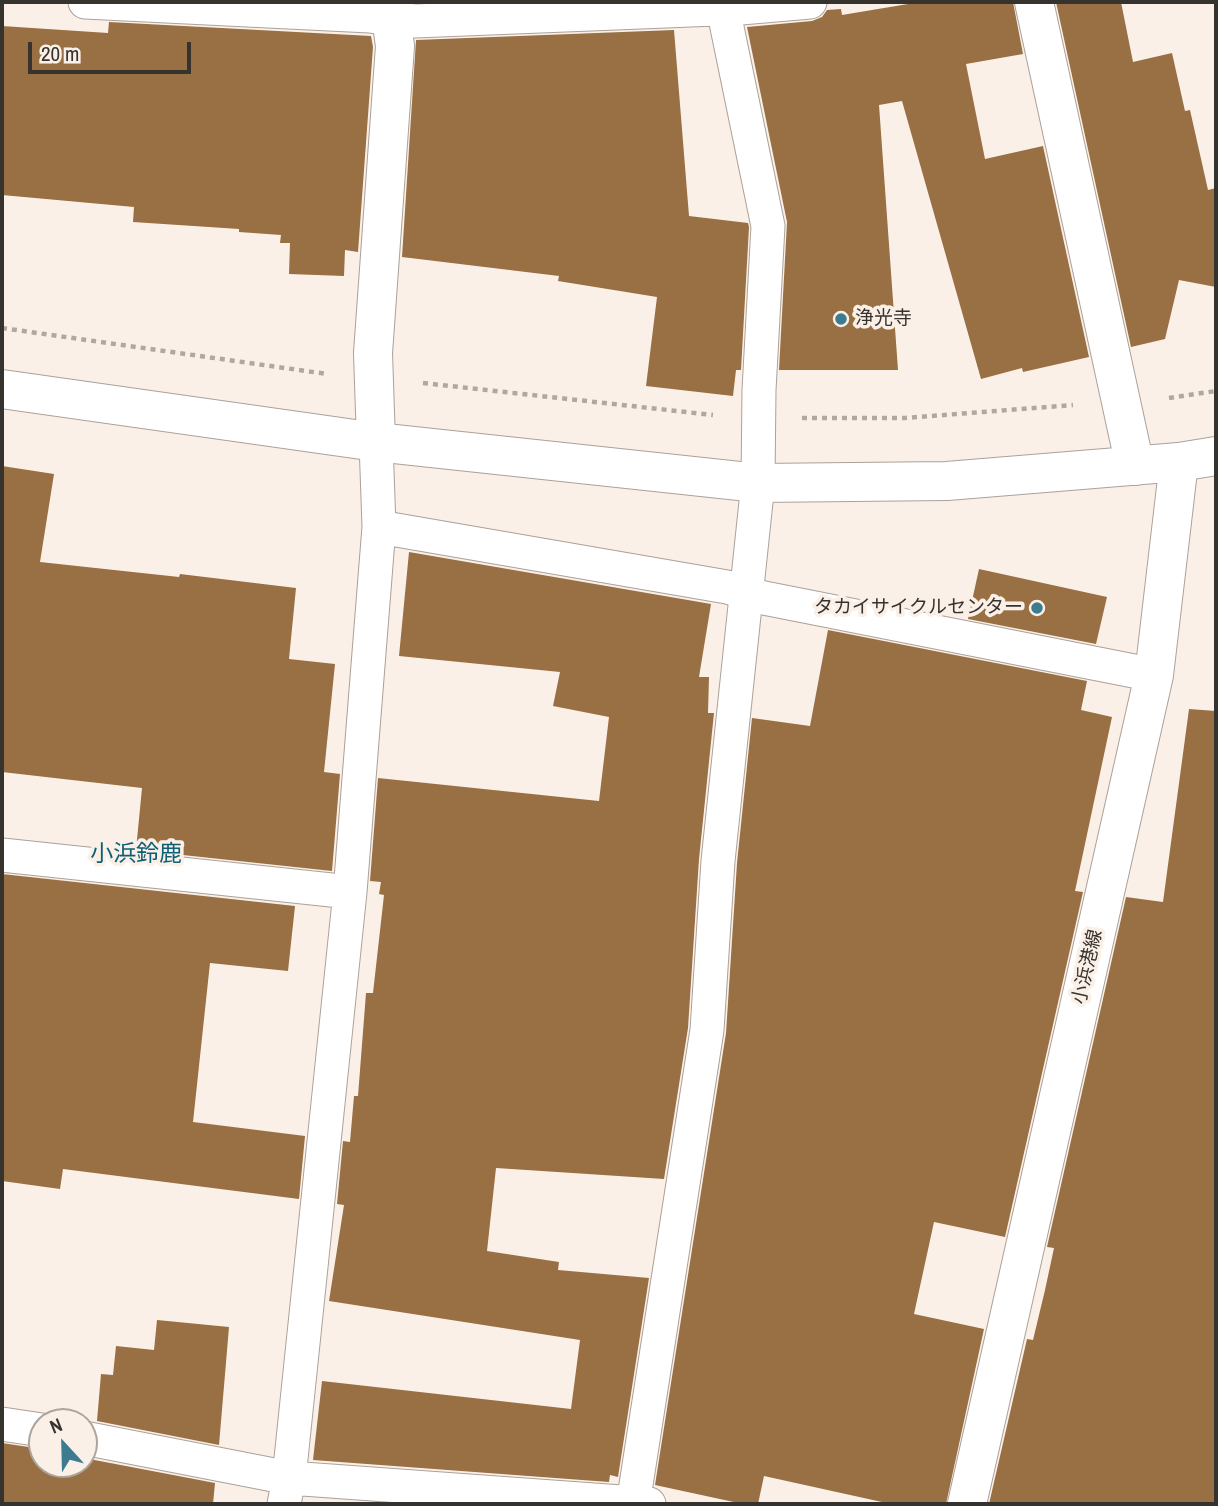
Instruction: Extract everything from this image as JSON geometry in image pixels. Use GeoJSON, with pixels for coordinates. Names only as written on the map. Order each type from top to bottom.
{"type":"FeatureCollection","features":[{"type":"Feature","properties":{"kind":"street"},"geometry":{"type":"LineString","coordinates":[[1034,2],[1135,466]]}},
{"type":"Feature","properties":{"kind":"street"},"geometry":{"type":"LineString","coordinates":[[376,442],[373,353],[395,46],[391,10]]}},
{"type":"Feature","properties":{"kind":"street"},"geometry":{"type":"LineString","coordinates":[[2,389],[376,442],[758,483],[947,481],[1179,462],[1216,456]]}},
{"type":"Feature","properties":{"kind":"street","name":"小浜港線"},"geometry":{"type":"LineString","coordinates":[[967,1504],[1154,675],[1179,462]]}},
{"type":"Feature","properties":{"kind":"lane"},"geometry":{"type":"LineString","coordinates":[[85,2],[391,10],[415,22],[810,2]]}},
{"type":"Feature","properties":{"kind":"lane"},"geometry":{"type":"LineString","coordinates":[[98,1442],[286,1491],[639,1503],[707,1030],[719,861],[758,483],[759,390],[768,226],[723,8]]}},
{"type":"Feature","properties":{"kind":"lane"},"geometry":{"type":"LineString","coordinates":[[286,1491],[351,892],[379,527],[376,442]]}},
{"type":"Feature","properties":{"kind":"lane"},"geometry":{"type":"LineString","coordinates":[[379,527],[714,584],[764,598],[1154,675]]}},
{"type":"Feature","properties":{"kind":"lane"},"geometry":{"type":"LineString","coordinates":[[2,855],[351,892]]}},
{"type":"Feature","properties":{"kind":"lane"},"geometry":{"type":"LineString","coordinates":[[2,1424],[28,1428]]}},
{"type":"Feature","properties":{"kind":"path"},"geometry":{"type":"LineString","coordinates":[[2,328],[338,375]]}},
{"type":"Feature","properties":{"kind":"path"},"geometry":{"type":"LineString","coordinates":[[421,383],[715,415]]}},
{"type":"Feature","properties":{"kind":"path"},"geometry":{"type":"LineString","coordinates":[[1165,398],[1216,391]]}},
{"type":"Feature","properties":{"kind":"path"},"geometry":{"type":"LineString","coordinates":[[796,418],[905,418],[1082,404]]}},
{"type":"Feature","properties":{"kind":"building"},"geometry":{"type":"Polygon","coordinates":[[[920,2],[1013,2],[1023,54],[966,64],[985,159],[1043,146],[1089,357],[1023,372],[1022,368],[981,379],[902,101],[879,105],[898,370],[779,370],[787,222],[747,27],[812,21],[822,17],[827,10],[841,9],[842,15],[920,2]]]}},
{"type":"Feature","properties":{"kind":"building"},"geometry":{"type":"Polygon","coordinates":[[[1056,2],[1121,2],[1133,62],[1172,53],[1185,111],[1190,110],[1208,190],[1216,188],[1216,287],[1179,280],[1165,339],[1131,347],[1056,2]]]}},
{"type":"Feature","properties":{"kind":"building"},"geometry":{"type":"Polygon","coordinates":[[[109,22],[371,36],[373,47],[358,252],[345,250],[344,276],[289,274],[290,243],[280,243],[281,235],[239,232],[239,229],[133,222],[134,207],[2,195],[2,26],[108,33],[109,22]]]}},
{"type":"Feature","properties":{"kind":"building"},"geometry":{"type":"Polygon","coordinates":[[[674,30],[689,216],[748,223],[749,227],[741,370],[736,370],[733,396],[646,386],[657,297],[558,281],[559,276],[402,257],[416,40],[674,30]]]}},
{"type":"Feature","properties":{"kind":"building"},"geometry":{"type":"Polygon","coordinates":[[[2,466],[54,474],[40,562],[179,577],[180,574],[296,588],[289,659],[335,664],[324,772],[340,774],[332,871],[136,850],[142,788],[2,772],[2,466]]]}},
{"type":"Feature","properties":{"kind":"building"},"geometry":{"type":"Polygon","coordinates":[[[409,552],[711,604],[699,677],[709,677],[708,713],[714,713],[699,859],[688,1028],[664,1179],[496,1168],[487,1251],[559,1262],[558,1270],[649,1278],[618,1477],[610,1475],[609,1482],[313,1460],[322,1381],[571,1409],[580,1340],[329,1301],[344,1205],[337,1204],[343,1141],[350,1142],[354,1096],[358,1096],[366,993],[373,993],[384,895],[379,894],[381,882],[370,881],[378,778],[599,801],[609,717],[553,706],[560,672],[399,656],[409,552]]]}},
{"type":"Feature","properties":{"kind":"building","name":"タカイサイクルセンター"},"geometry":{"type":"Polygon","coordinates":[[[979,569],[1107,597],[1096,644],[968,619],[979,569]]]}},
{"type":"Feature","properties":{"kind":"building"},"geometry":{"type":"Polygon","coordinates":[[[828,630],[1087,681],[1081,710],[1112,717],[1075,891],[1083,892],[1005,1237],[934,1222],[914,1314],[984,1329],[946,1504],[891,1504],[764,1476],[758,1504],[743,1504],[655,1485],[726,1033],[737,863],[752,718],[810,726],[828,630]]]}},
{"type":"Feature","properties":{"kind":"building"},"geometry":{"type":"Polygon","coordinates":[[[1189,709],[1216,711],[1216,1504],[989,1504],[1027,1339],[1033,1340],[1045,1290],[1054,1248],[1047,1247],[1126,897],[1163,902],[1189,709]]]}},
{"type":"Feature","properties":{"kind":"building"},"geometry":{"type":"Polygon","coordinates":[[[2,874],[295,906],[288,971],[210,963],[193,1122],[305,1136],[299,1199],[63,1169],[60,1189],[2,1181],[2,874]]]}},
{"type":"Feature","properties":{"kind":"building"},"geometry":{"type":"Polygon","coordinates":[[[157,1320],[229,1327],[219,1445],[98,1421],[101,1374],[113,1375],[116,1346],[154,1350],[157,1320]]]}},
{"type":"Feature","properties":{"kind":"building"},"geometry":{"type":"Polygon","coordinates":[[[2,1443],[28,1447],[28,1478],[98,1478],[98,1461],[215,1483],[213,1504],[2,1504],[2,1443]]]}},
{"type":"Feature","properties":{"kind":"place","name":"浄光寺"},"geometry":{"type":"Point","coordinates":[841,319]}},
{"type":"Feature","properties":{"kind":"place","name":"タカイサイクルセンター"},"geometry":{"type":"Point","coordinates":[1037,608]}},
{"type":"Feature","properties":{"kind":"district","name":"小浜鈴鹿"},"geometry":{"type":"Point","coordinates":[136,855]}}]}
